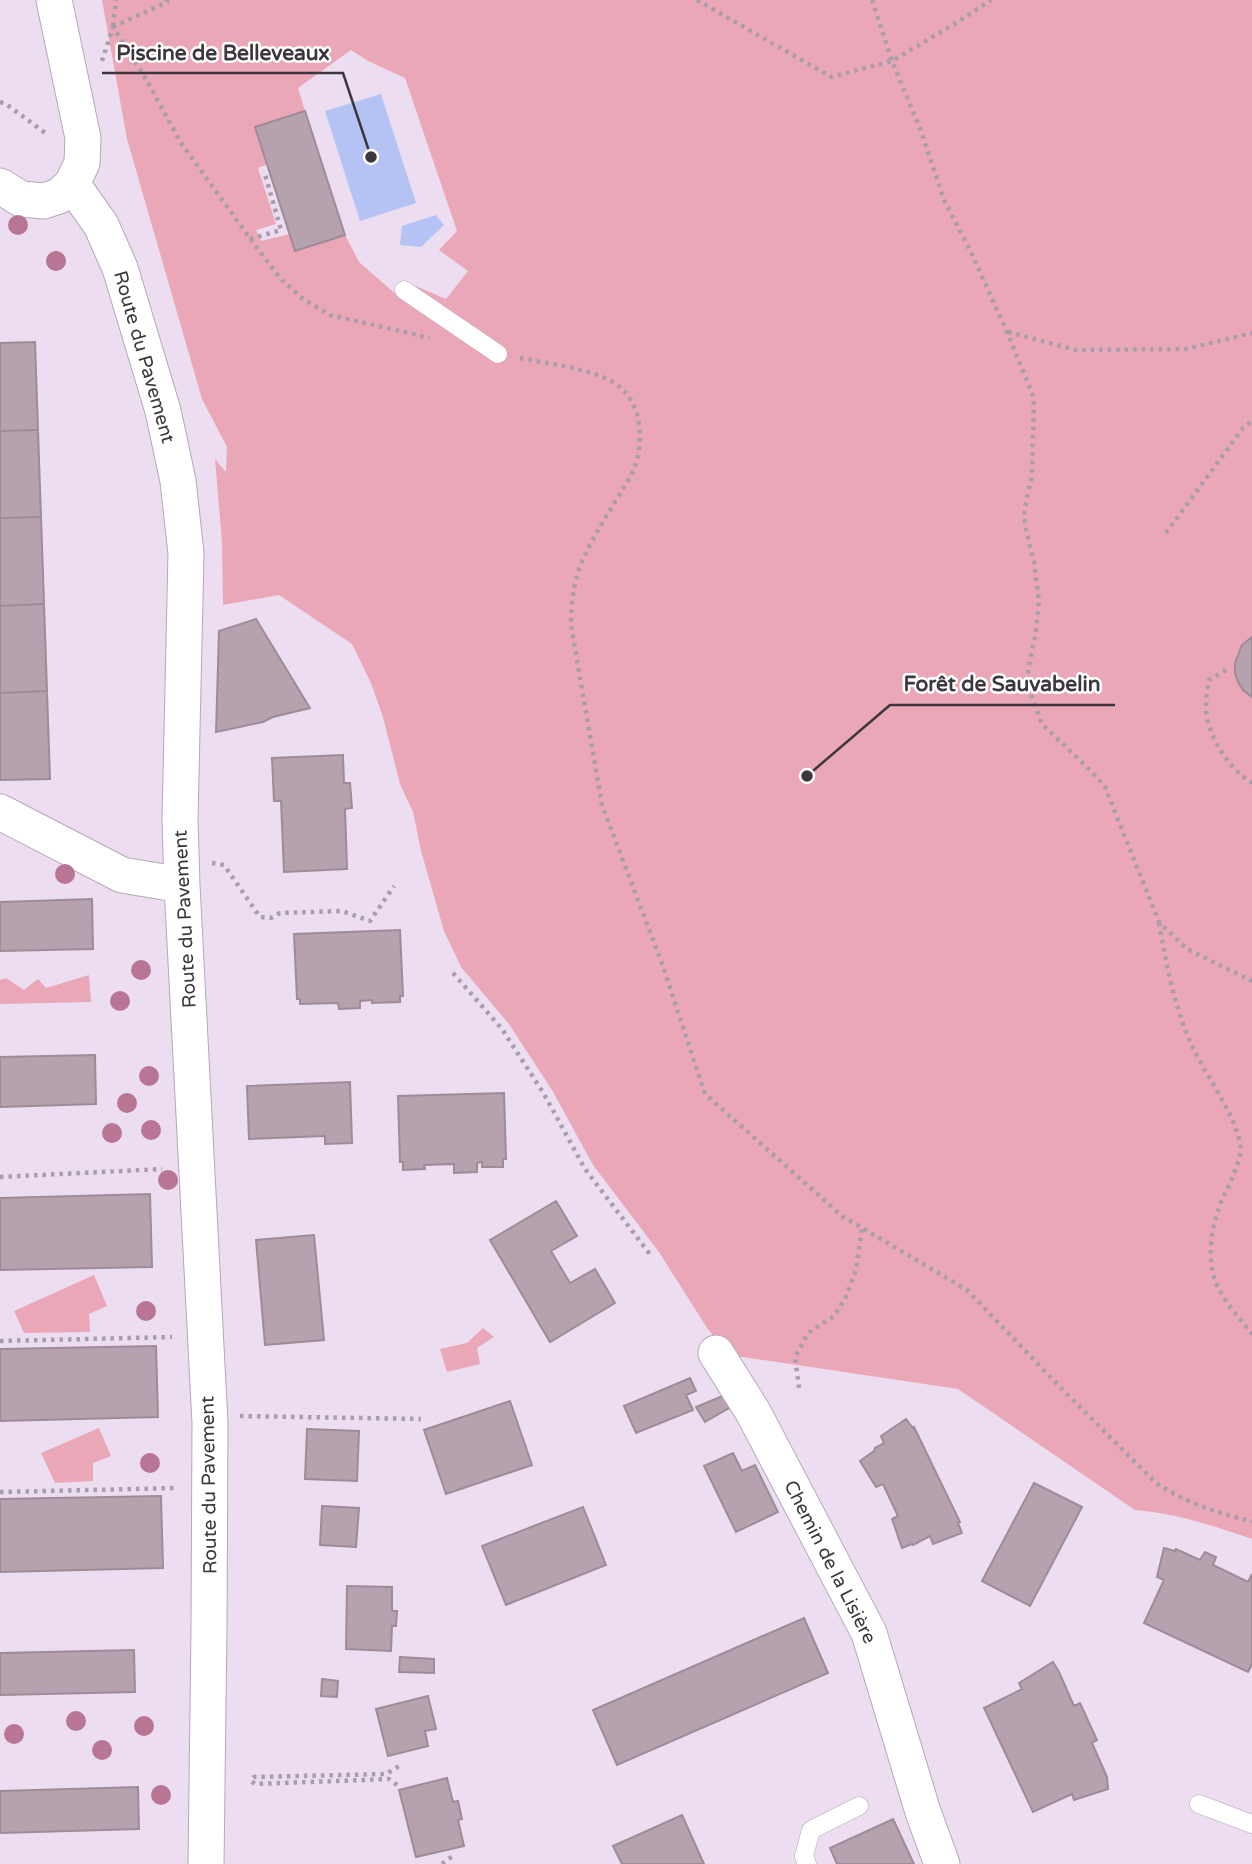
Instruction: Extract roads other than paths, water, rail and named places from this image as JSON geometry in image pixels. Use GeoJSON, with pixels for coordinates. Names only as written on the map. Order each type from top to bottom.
{"type":"FeatureCollection","features":[{"type":"Feature","properties":{"kind":"street"},"geometry":{"type":"LineString","coordinates":[[0,186],[21,199],[44,201],[59,196],[72,184],[82,163],[83,138],[54,0]]}},
{"type":"Feature","properties":{"kind":"street","name":"Route du Pavement"},"geometry":{"type":"LineString","coordinates":[[72,184],[101,225],[120,268],[163,411],[178,481],[187,553],[180,820],[210,1423],[206,1864]]}},
{"type":"Feature","properties":{"kind":"street"},"geometry":{"type":"LineString","coordinates":[[0,812],[122,875],[182,885]]}},
{"type":"Feature","properties":{"kind":"street","name":"Chemin de la Lisière"},"geometry":{"type":"LineString","coordinates":[[716,1353],[753,1412],[869,1633],[923,1812],[942,1864]]}},
{"type":"Feature","properties":{"kind":"lane"},"geometry":{"type":"LineString","coordinates":[[404,290],[498,354]]}},
{"type":"Feature","properties":{"kind":"lane"},"geometry":{"type":"LineString","coordinates":[[1199,1804],[1252,1824]]}},
{"type":"Feature","properties":{"kind":"lane"},"geometry":{"type":"LineString","coordinates":[[807,1864],[804,1856],[811,1830],[859,1806]]}},
{"type":"Feature","properties":{"kind":"water"},"geometry":{"type":"Polygon","coordinates":[[[381,94],[416,203],[360,221],[325,111],[381,94]]]}},
{"type":"Feature","properties":{"kind":"water"},"geometry":{"type":"Polygon","coordinates":[[[436,215],[444,225],[421,247],[400,245],[402,226],[436,215]]]}},
{"type":"Feature","properties":{"kind":"place","name":"Piscine de Belleveaux"},"geometry":{"type":"Point","coordinates":[371,157]}},
{"type":"Feature","properties":{"kind":"place","name":"Forêt de Sauvabelin"},"geometry":{"type":"Point","coordinates":[807,776]}}]}
